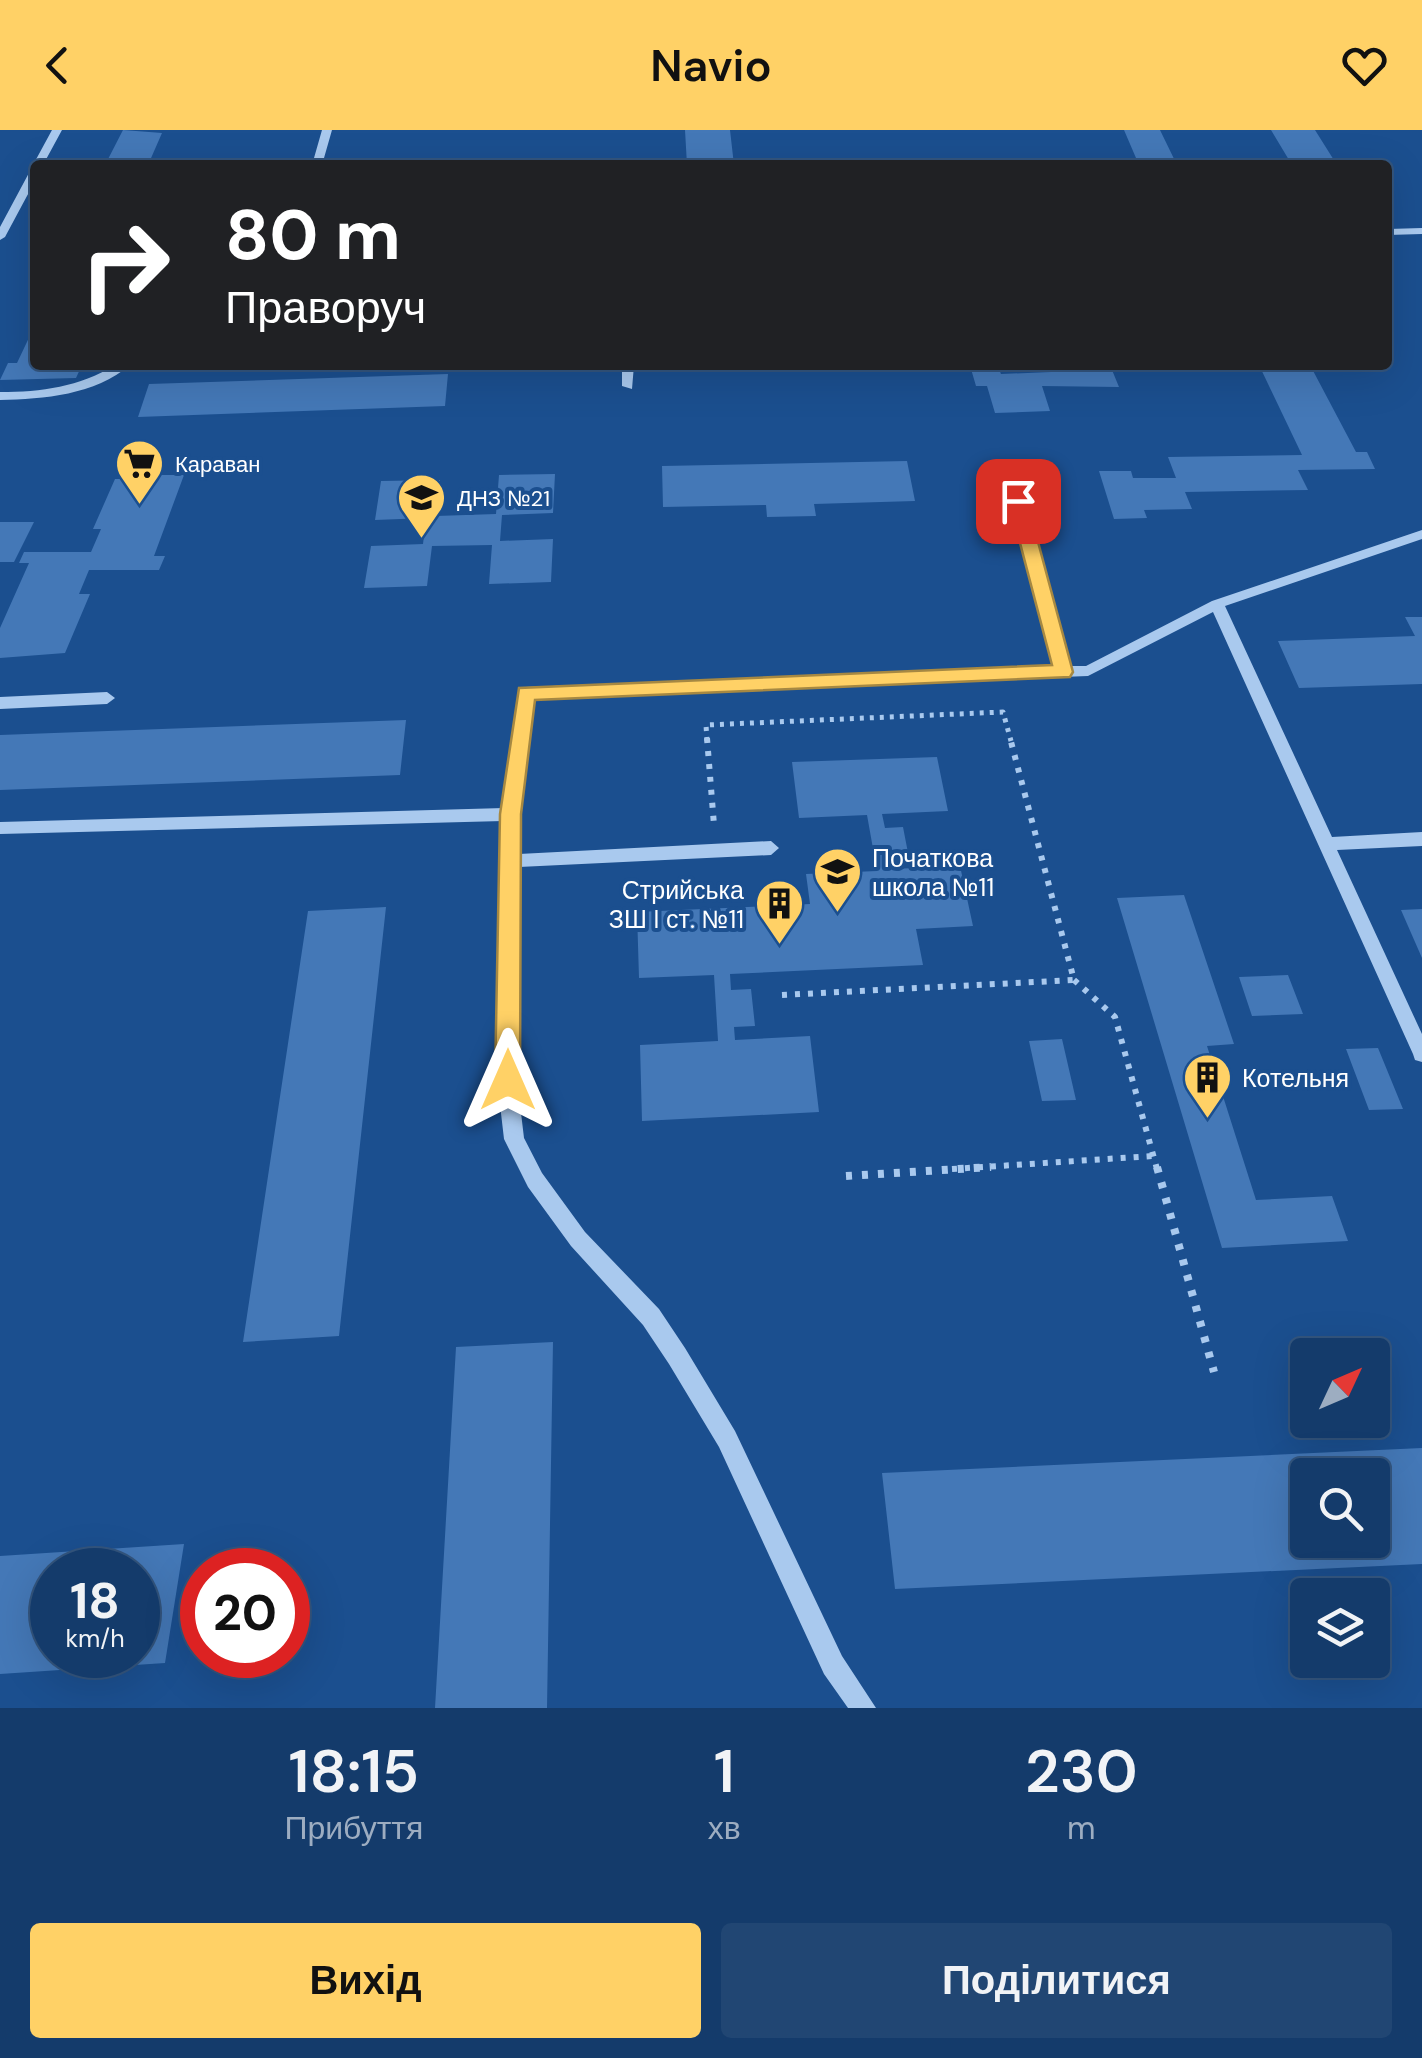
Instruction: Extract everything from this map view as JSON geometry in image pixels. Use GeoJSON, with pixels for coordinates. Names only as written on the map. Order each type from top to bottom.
{"type":"FeatureCollection","features":[{"type":"Feature","properties":{"kind":"street"},"geometry":{"type":"LineString","coordinates":[[40,160],[57,130]]}},
{"type":"Feature","properties":{"kind":"street"},"geometry":{"type":"LineString","coordinates":[[318,160],[327,130]]}},
{"type":"Feature","properties":{"kind":"street"},"geometry":{"type":"LineString","coordinates":[[0,237],[30,180]]}},
{"type":"Feature","properties":{"kind":"street"},"geometry":{"type":"LineString","coordinates":[[1392,232],[1422,231]]}},
{"type":"Feature","properties":{"kind":"street"},"geometry":{"type":"LineString","coordinates":[[0,396],[62,394],[99,381],[116,370]]}},
{"type":"Feature","properties":{"kind":"street"},"geometry":{"type":"LineString","coordinates":[[628,370],[628,386]]}},
{"type":"Feature","properties":{"kind":"street"},"geometry":{"type":"LineString","coordinates":[[1009,466],[1064,672]]}},
{"type":"Feature","properties":{"kind":"street"},"geometry":{"type":"LineString","coordinates":[[863,1708],[833,1665],[726,1438],[677,1356],[651,1317],[578,1239],[535,1180],[514,1139],[508,1080],[511,814],[526,693],[1088,671],[1217,604],[1422,534]]}},
{"type":"Feature","properties":{"kind":"street"},"geometry":{"type":"LineString","coordinates":[[1217,604],[1422,1054]]}},
{"type":"Feature","properties":{"kind":"street"},"geometry":{"type":"LineString","coordinates":[[0,703],[107,698]]}},
{"type":"Feature","properties":{"kind":"street"},"geometry":{"type":"LineString","coordinates":[[0,828],[511,814]]}},
{"type":"Feature","properties":{"kind":"street"},"geometry":{"type":"LineString","coordinates":[[1324,844],[1422,839]]}},
{"type":"Feature","properties":{"kind":"street"},"geometry":{"type":"LineString","coordinates":[[510,860],[771,848]]}},
{"type":"Feature","properties":{"kind":"path"},"geometry":{"type":"LineString","coordinates":[[716,851],[706,724],[1003,712],[1074,980],[1115,1017],[1214,1372]]}},
{"type":"Feature","properties":{"kind":"path"},"geometry":{"type":"LineString","coordinates":[[782,994],[1074,980]]}},
{"type":"Feature","properties":{"kind":"path"},"geometry":{"type":"LineString","coordinates":[[846,1176],[1154,1156]]}},
{"type":"Feature","properties":{"kind":"building"},"geometry":{"type":"Polygon","coordinates":[[[123,130],[162,133],[150,160],[108,160],[123,130]]]}},
{"type":"Feature","properties":{"kind":"building"},"geometry":{"type":"Polygon","coordinates":[[[685,130],[730,130],[733,160],[687,160],[685,130]]]}},
{"type":"Feature","properties":{"kind":"building"},"geometry":{"type":"Polygon","coordinates":[[[1124,130],[1160,130],[1175,160],[1137,160],[1124,130]]]}},
{"type":"Feature","properties":{"kind":"building"},"geometry":{"type":"Polygon","coordinates":[[[1271,130],[1315,130],[1334,160],[1289,160],[1271,130]]]}},
{"type":"Feature","properties":{"kind":"building"},"geometry":{"type":"Polygon","coordinates":[[[30,336],[30,370],[80,370],[76,378],[0,380],[8,363],[17,363],[30,336]]]}},
{"type":"Feature","properties":{"kind":"building"},"geometry":{"type":"Polygon","coordinates":[[[971,370],[999,370],[1001,374],[1112,370],[1119,387],[1042,386],[1050,411],[995,413],[987,386],[976,386],[971,370]]]}},
{"type":"Feature","properties":{"kind":"building"},"geometry":{"type":"Polygon","coordinates":[[[1261,370],[1313,370],[1356,452],[1367,452],[1375,469],[1298,470],[1308,490],[1185,492],[1192,509],[1144,510],[1147,518],[1114,519],[1099,471],[1131,471],[1133,478],[1176,478],[1168,457],[1302,455],[1261,370]]]}},
{"type":"Feature","properties":{"kind":"building"},"geometry":{"type":"Polygon","coordinates":[[[448,374],[445,406],[138,417],[149,384],[448,374]]]}},
{"type":"Feature","properties":{"kind":"building"},"geometry":{"type":"Polygon","coordinates":[[[907,461],[915,501],[814,504],[816,516],[767,517],[766,505],[663,507],[662,466],[907,461]]]}},
{"type":"Feature","properties":{"kind":"building"},"geometry":{"type":"Polygon","coordinates":[[[555,474],[553,513],[502,515],[500,541],[553,539],[551,582],[489,584],[492,545],[432,546],[427,586],[364,588],[371,546],[423,544],[426,518],[375,520],[381,481],[440,480],[436,516],[496,514],[499,475],[555,474]]]}},
{"type":"Feature","properties":{"kind":"building"},"geometry":{"type":"Polygon","coordinates":[[[150,475],[184,475],[154,556],[165,556],[159,570],[89,570],[79,594],[90,594],[65,653],[0,658],[0,628],[29,563],[19,563],[24,552],[91,552],[101,529],[93,529],[115,479],[149,479],[150,475]]]}},
{"type":"Feature","properties":{"kind":"building"},"geometry":{"type":"Polygon","coordinates":[[[0,522],[34,522],[14,562],[0,562],[0,522]]]}},
{"type":"Feature","properties":{"kind":"building"},"geometry":{"type":"Polygon","coordinates":[[[1405,617],[1422,617],[1422,684],[1299,688],[1278,641],[1415,636],[1405,617]]]}},
{"type":"Feature","properties":{"kind":"building"},"geometry":{"type":"Polygon","coordinates":[[[406,720],[400,775],[0,790],[0,735],[406,720]]]}},
{"type":"Feature","properties":{"kind":"building","name":"Стрийська ЗШ I ст. №11"},"geometry":{"type":"Polygon","coordinates":[[[937,757],[948,811],[882,814],[885,828],[903,827],[909,858],[890,858],[892,869],[960,866],[973,926],[916,929],[923,965],[730,974],[731,990],[751,989],[755,1026],[734,1027],[735,1040],[810,1036],[819,1112],[642,1121],[640,1045],[718,1041],[714,975],[639,978],[637,912],[810,904],[806,874],[877,871],[867,815],[799,818],[792,762],[937,757]]]}},
{"type":"Feature","properties":{"kind":"building","name":"Котельня"},"geometry":{"type":"Polygon","coordinates":[[[1184,895],[1234,1044],[1207,1046],[1256,1200],[1332,1196],[1348,1241],[1222,1248],[1117,898],[1184,895]]]}},
{"type":"Feature","properties":{"kind":"building"},"geometry":{"type":"Polygon","coordinates":[[[386,907],[339,1336],[243,1342],[308,911],[386,907]]]}},
{"type":"Feature","properties":{"kind":"building"},"geometry":{"type":"Polygon","coordinates":[[[1422,909],[1422,958],[1401,910],[1422,909]]]}},
{"type":"Feature","properties":{"kind":"building"},"geometry":{"type":"Polygon","coordinates":[[[1288,975],[1303,1014],[1252,1016],[1239,977],[1288,975]]]}},
{"type":"Feature","properties":{"kind":"building"},"geometry":{"type":"Polygon","coordinates":[[[1062,1039],[1076,1100],[1042,1101],[1029,1041],[1062,1039]]]}},
{"type":"Feature","properties":{"kind":"building"},"geometry":{"type":"Polygon","coordinates":[[[1378,1048],[1403,1109],[1369,1110],[1346,1049],[1378,1048]]]}},
{"type":"Feature","properties":{"kind":"building"},"geometry":{"type":"Polygon","coordinates":[[[553,1342],[547,1708],[435,1708],[456,1347],[553,1342]]]}},
{"type":"Feature","properties":{"kind":"building"},"geometry":{"type":"Polygon","coordinates":[[[1422,1448],[1422,1564],[895,1589],[882,1473],[1422,1448]]]}},
{"type":"Feature","properties":{"kind":"building"},"geometry":{"type":"Polygon","coordinates":[[[184,1544],[180,1548],[165,1663],[160,1663],[160,1548],[123,1548],[184,1544]]]}},
{"type":"Feature","properties":{"kind":"building"},"geometry":{"type":"Polygon","coordinates":[[[30,1554],[30,1672],[0,1674],[0,1556],[30,1554]]]}},
{"type":"Feature","properties":{"kind":"place","name":"Караван"},"geometry":{"type":"Point","coordinates":[140,506]}},
{"type":"Feature","properties":{"kind":"place","name":"ДНЗ №21"},"geometry":{"type":"Point","coordinates":[422,540]}},
{"type":"Feature","properties":{"kind":"place","name":"Початкова школа №11"},"geometry":{"type":"Point","coordinates":[837,914]}},
{"type":"Feature","properties":{"kind":"place","name":"Стрийська ЗШ I ст. №11"},"geometry":{"type":"Point","coordinates":[779,946]}},
{"type":"Feature","properties":{"kind":"place","name":"Котельня"},"geometry":{"type":"Point","coordinates":[1207,1120]}},
{"type":"Feature","properties":{"kind":"route"},"geometry":{"type":"LineString","coordinates":[[508,1080],[511,814],[526,693],[1064,672],[1018,501]]}}]}
